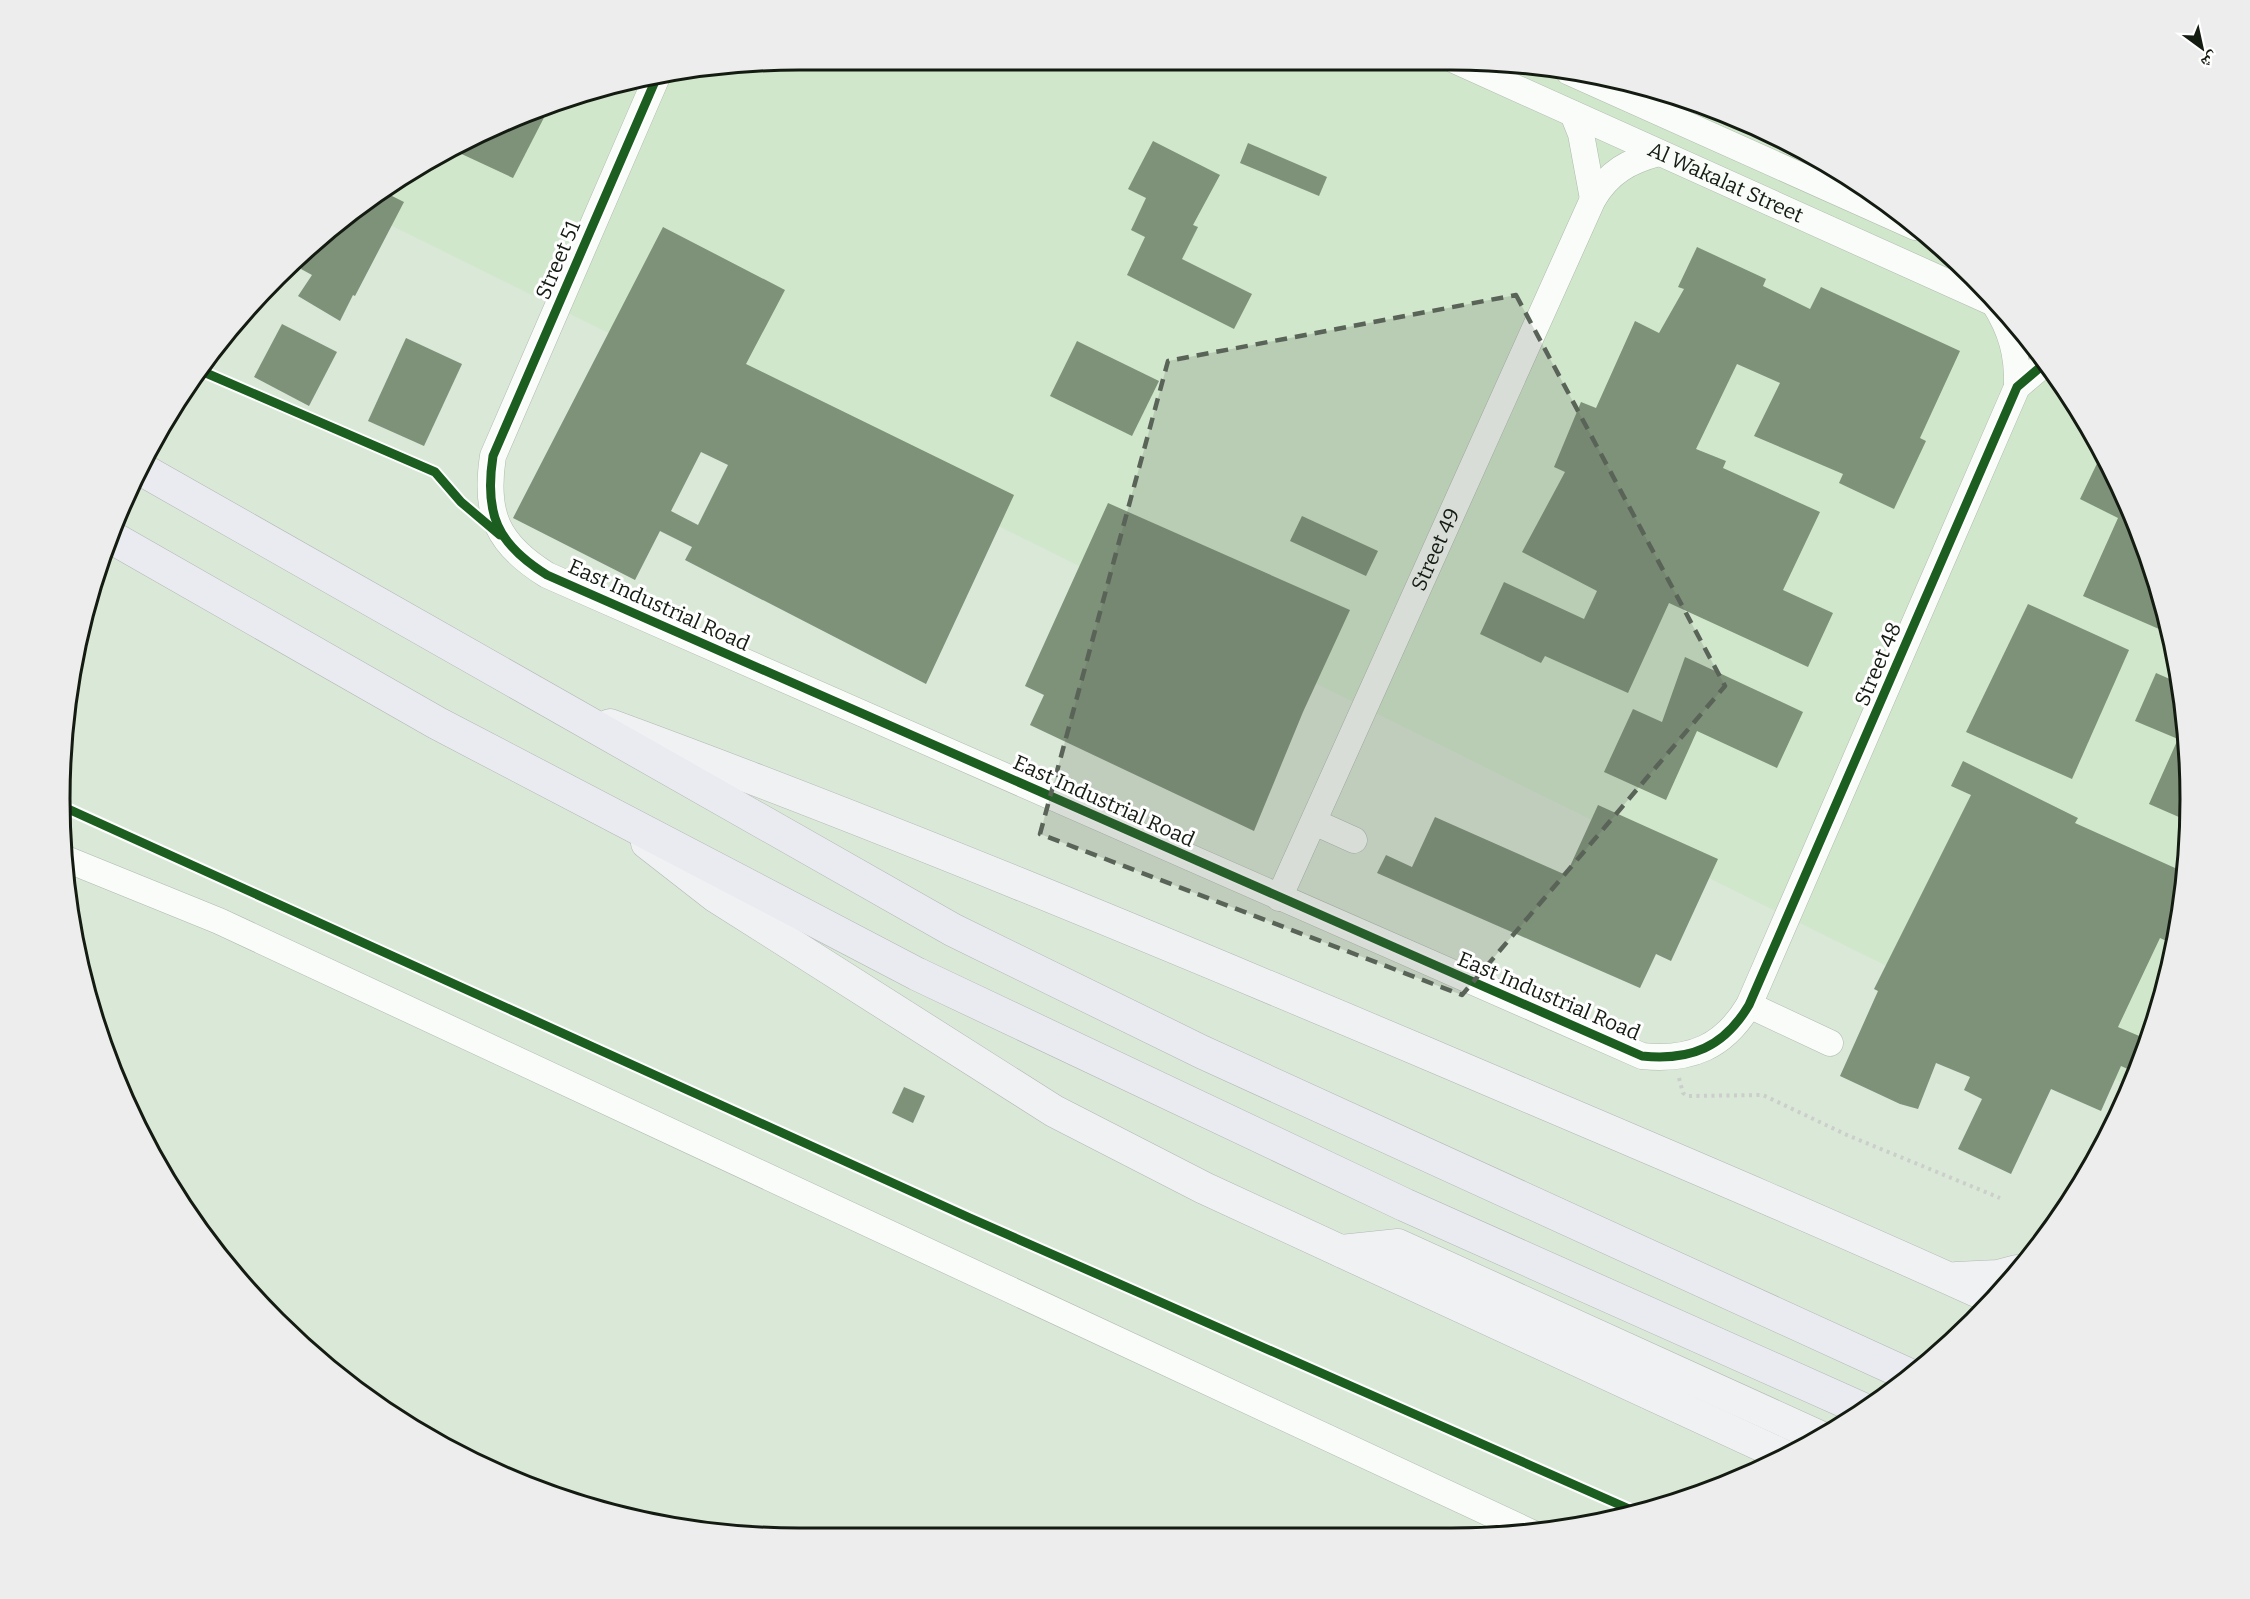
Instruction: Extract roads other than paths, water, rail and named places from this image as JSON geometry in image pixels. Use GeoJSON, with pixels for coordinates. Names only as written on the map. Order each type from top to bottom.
{"type":"FeatureCollection","features":[{"type":"Feature","properties":{"kind":"highway"},"geometry":{"type":"LineString","coordinates":[[148,473],[953,930],[1202,1052],[1902,1371]]}},
{"type":"Feature","properties":{"kind":"highway"},"geometry":{"type":"LineString","coordinates":[[118,541],[437,723],[917,974],[1405,1205],[1856,1406]]}},
{"type":"Feature","properties":{"kind":"main road"},"geometry":{"type":"LineString","coordinates":[[562,707],[732,770],[1207,961],[1786,1206],[1985,1295]]}},
{"type":"Feature","properties":{"kind":"main road"},"geometry":{"type":"LineString","coordinates":[[598,807],[716,896],[1054,1111],[1204,1188],[1775,1452]]}},
{"type":"Feature","properties":{"kind":"main road"},"geometry":{"type":"LineString","coordinates":[[1341,1251],[1398,1245],[1811,1433]]}},
{"type":"Feature","properties":{"kind":"main road"},"geometry":{"type":"LineString","coordinates":[[1946,1277],[1979,1278],[2004,1273]]}},
{"type":"Feature","properties":{"kind":"street","name":"Al Wakalat Street"},"geometry":{"type":"LineString","coordinates":[[1479,71],[1976,295]]}},
{"type":"Feature","properties":{"kind":"street","name":"Street 51"},"geometry":{"type":"LineString","coordinates":[[493,456],[653,86]]}},
{"type":"Feature","properties":{"kind":"street","name":"Al Wakalat Street"},"geometry":{"type":"LineString","coordinates":[[1616,90],[1879,210]]}},
{"type":"Feature","properties":{"kind":"street"},"geometry":{"type":"LineString","coordinates":[[1666,103],[1672,117]]}},
{"type":"Feature","properties":{"kind":"street"},"geometry":{"type":"LineString","coordinates":[[1573,114],[1581,134],[1593,200]]}},
{"type":"Feature","properties":{"kind":"street","name":"Street 49"},"geometry":{"type":"LineString","coordinates":[[1279,898],[1593,200],[1603,182],[1617,170],[1638,159],[1659,153]]}},
{"type":"Feature","properties":{"kind":"street","name":"Street 48"},"geometry":{"type":"LineString","coordinates":[[2010,333],[2014,343],[2017,387]]}},
{"type":"Feature","properties":{"kind":"street","name":"Street 48"},"geometry":{"type":"LineString","coordinates":[[1754,996],[2017,387],[2038,369]]}},
{"type":"Feature","properties":{"kind":"street","name":"East Industrial Road"},"geometry":{"type":"LineString","coordinates":[[493,456],[489,484],[492,512],[500,530],[523,560],[548,575],[1623,1049],[1642,1056],[1673,1057],[1704,1049],[1722,1038],[1738,1024],[1754,996]]}},
{"type":"Feature","properties":{"kind":"street"},"geometry":{"type":"LineString","coordinates":[[1314,822],[1354,840]]}},
{"type":"Feature","properties":{"kind":"street"},"geometry":{"type":"LineString","coordinates":[[74,862],[230,926],[1515,1525]]}},
{"type":"Feature","properties":{"kind":"street"},"geometry":{"type":"LineString","coordinates":[[1754,996],[1830,1043]]}}]}
